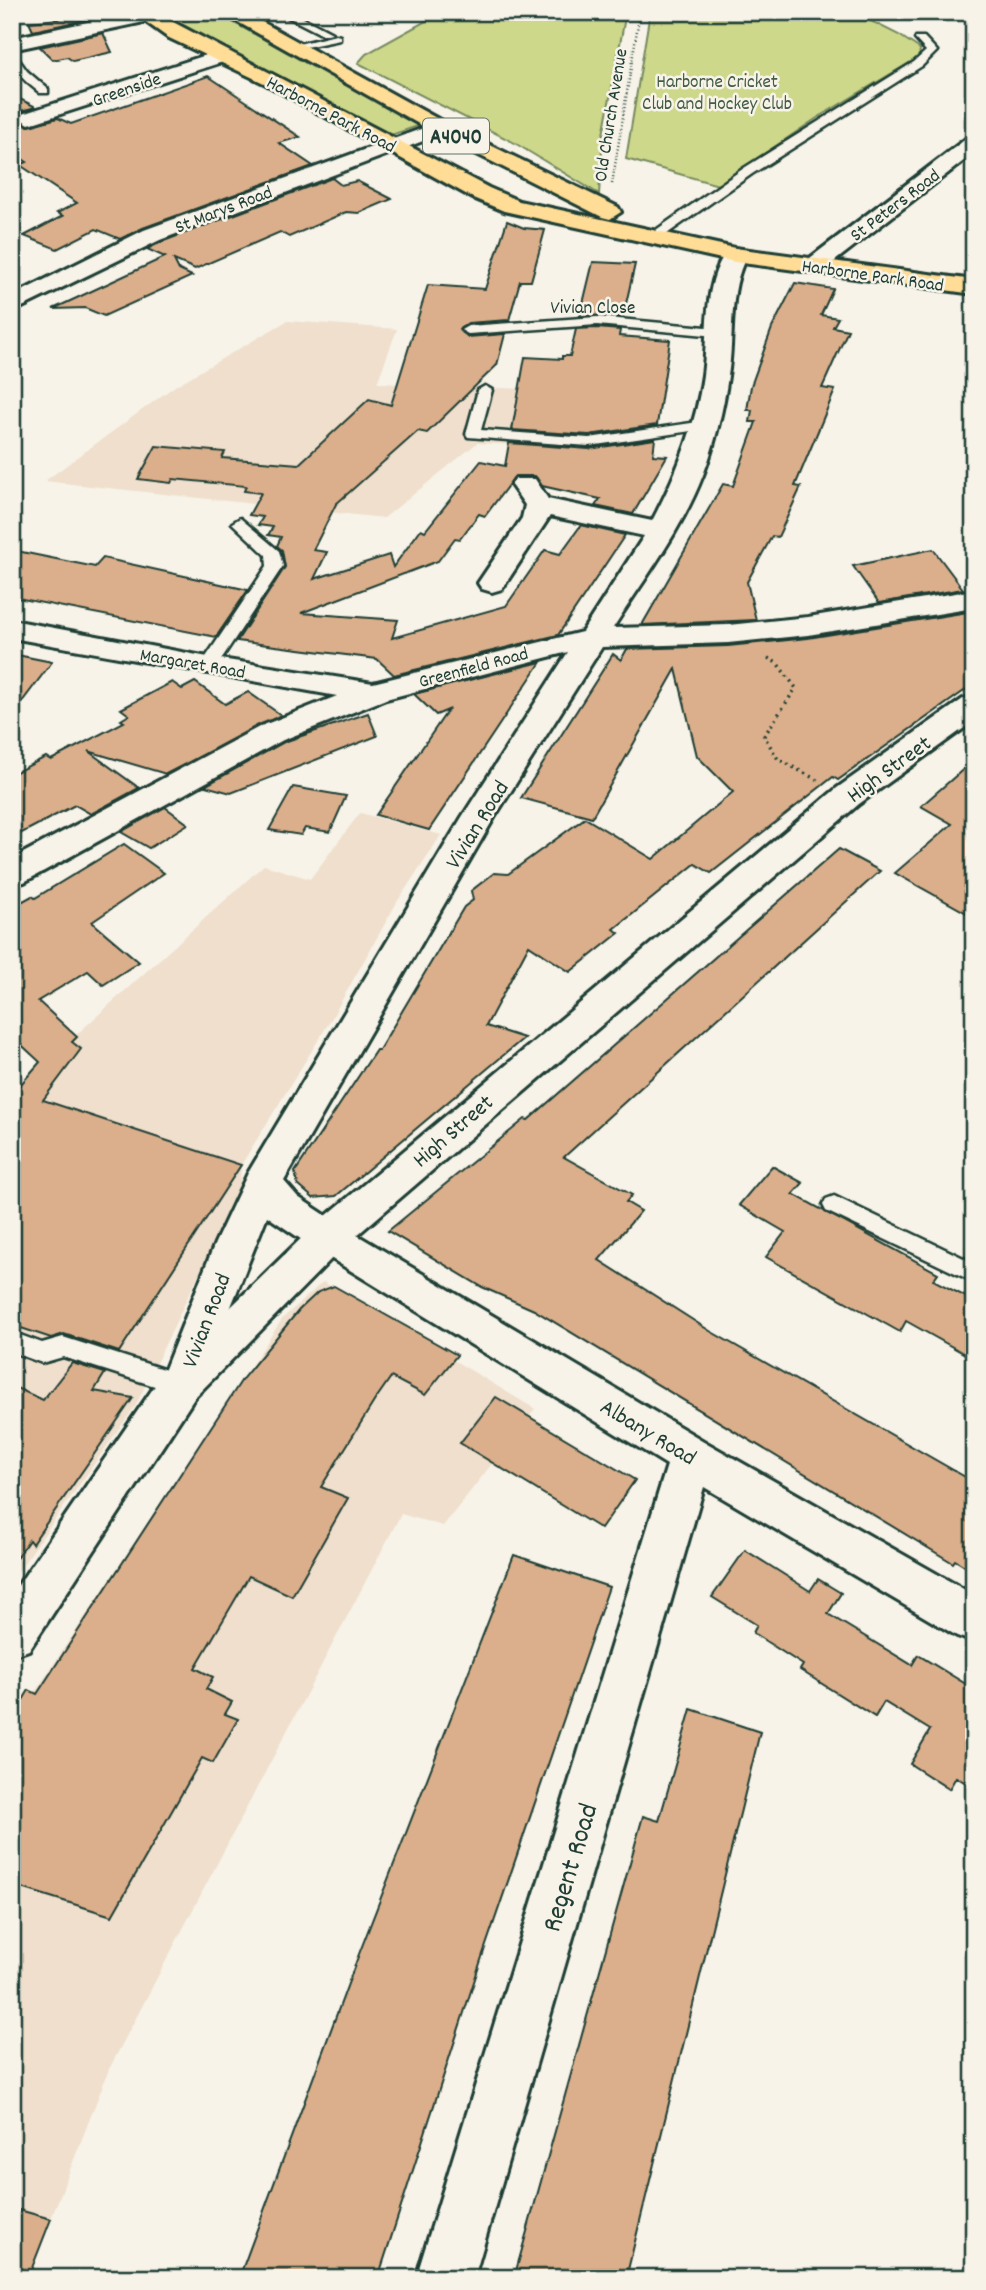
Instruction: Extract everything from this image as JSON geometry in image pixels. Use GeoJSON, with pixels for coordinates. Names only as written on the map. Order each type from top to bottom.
{"type":"FeatureCollection","features":[{"type":"Feature","properties":{"kind":"main road","name":"Harborne Park Road"},"geometry":{"type":"LineString","coordinates":[[229,12],[440,128],[606,210],[689,245]]}},
{"type":"Feature","properties":{"kind":"main road","name":"Harborne Park Road"},"geometry":{"type":"LineString","coordinates":[[143,14],[481,194],[512,206],[736,255],[974,288]]}},
{"type":"Feature","properties":{"kind":"street"},"geometry":{"type":"LineString","coordinates":[[12,44],[143,14]]}},
{"type":"Feature","properties":{"kind":"street","name":"Greenside"},"geometry":{"type":"LineString","coordinates":[[31,119],[222,56]]}},
{"type":"Feature","properties":{"kind":"street","name":"St Marys Road"},"geometry":{"type":"LineString","coordinates":[[12,305],[152,235],[440,128]]}},
{"type":"Feature","properties":{"kind":"street","name":"St Peters Road"},"geometry":{"type":"LineString","coordinates":[[814,266],[974,142]]}},
{"type":"Feature","properties":{"kind":"street","name":"Vivian Road"},"geometry":{"type":"LineString","coordinates":[[180,1384],[235,1242],[262,1184],[478,817],[661,531],[690,475],[716,375],[717,332],[727,270],[736,255]]}},
{"type":"Feature","properties":{"kind":"street"},"geometry":{"type":"LineString","coordinates":[[492,583],[536,519],[532,495],[661,531]]}},
{"type":"Feature","properties":{"kind":"street","name":"Greenfield Road"},"geometry":{"type":"LineString","coordinates":[[12,874],[272,733],[375,692],[514,655],[594,638],[728,634],[808,626],[974,599]]}},
{"type":"Feature","properties":{"kind":"street","name":"Margaret Road"},"geometry":{"type":"LineString","coordinates":[[12,629],[208,666],[375,692]]}},
{"type":"Feature","properties":{"kind":"street","name":"High Street"},"geometry":{"type":"LineString","coordinates":[[12,1634],[180,1384],[328,1237],[848,796],[974,706]]}},
{"type":"Feature","properties":{"kind":"street","name":"Albany Road"},"geometry":{"type":"LineString","coordinates":[[262,1184],[284,1208],[328,1237],[691,1457],[974,1620]]}},
{"type":"Feature","properties":{"kind":"street","name":"Regent Road"},"geometry":{"type":"LineString","coordinates":[[445,2278],[691,1457]]}},
{"type":"Feature","properties":{"kind":"lane"},"geometry":{"type":"LineString","coordinates":[[284,12],[331,35],[291,47]]}},
{"type":"Feature","properties":{"kind":"lane"},"geometry":{"type":"LineString","coordinates":[[660,233],[748,171],[892,77],[918,64],[932,51],[920,39]]}},
{"type":"Feature","properties":{"kind":"lane"},"geometry":{"type":"LineString","coordinates":[[12,53],[23,73],[44,90]]}},
{"type":"Feature","properties":{"kind":"lane","name":"Vivian Close"},"geometry":{"type":"LineString","coordinates":[[468,330],[597,321],[717,332]]}},
{"type":"Feature","properties":{"kind":"lane"},"geometry":{"type":"LineString","coordinates":[[485,390],[473,434],[589,442],[705,425]]}},
{"type":"Feature","properties":{"kind":"lane"},"geometry":{"type":"LineString","coordinates":[[208,666],[275,566],[274,554],[240,523]]}},
{"type":"Feature","properties":{"kind":"lane"},"geometry":{"type":"LineString","coordinates":[[834,1205],[974,1273]]}},
{"type":"Feature","properties":{"kind":"lane"},"geometry":{"type":"LineString","coordinates":[[12,1342],[42,1353],[63,1347],[180,1384]]}},
{"type":"Feature","properties":{"kind":"path","name":"Old Church Avenue"},"geometry":{"type":"LineString","coordinates":[[606,210],[617,205],[610,201],[640,12]]}},
{"type":"Feature","properties":{"kind":"path"},"geometry":{"type":"LineString","coordinates":[[728,634],[778,663],[796,688],[764,736],[778,759],[848,796]]}},
{"type":"Feature","properties":{"kind":"shaded area"},"geometry":{"type":"Polygon","coordinates":[[[287,321],[397,329],[377,383],[547,390],[536,446],[477,443],[384,518],[45,481],[175,386],[287,321]]]}},
{"type":"Feature","properties":{"kind":"shaded area"},"geometry":{"type":"Polygon","coordinates":[[[360,813],[441,835],[397,902],[330,1021],[241,1165],[240,1188],[136,1405],[12,1580],[12,1093],[264,865],[310,879],[360,813]]]}},
{"type":"Feature","properties":{"kind":"shaded area"},"geometry":{"type":"Polygon","coordinates":[[[323,1282],[535,1409],[443,1526],[401,1514],[109,2069],[28,2278],[12,2278],[12,1727],[283,1318],[323,1282]]]}},
{"type":"Feature","properties":{"kind":"green space"},"geometry":{"type":"Polygon","coordinates":[[[150,12],[215,12],[418,126],[388,136],[150,12]]]}},
{"type":"Feature","properties":{"kind":"green space"},"geometry":{"type":"Polygon","coordinates":[[[442,12],[626,12],[603,135],[599,194],[513,142],[358,63],[366,54],[442,12]]]}},
{"type":"Feature","properties":{"kind":"green space","name":"Harborne Cricket Club and Hockey Club"},"geometry":{"type":"Polygon","coordinates":[[[650,12],[853,12],[899,35],[920,49],[919,57],[817,118],[718,185],[626,159],[650,12]]]}},
{"type":"Feature","properties":{"kind":"building"},"geometry":{"type":"Polygon","coordinates":[[[56,12],[93,12],[95,18],[33,31],[29,22],[59,19],[56,12]]]}},
{"type":"Feature","properties":{"kind":"building"},"geometry":{"type":"Polygon","coordinates":[[[103,33],[112,52],[73,61],[67,57],[53,60],[40,47],[103,33]]]}},
{"type":"Feature","properties":{"kind":"building"},"geometry":{"type":"Polygon","coordinates":[[[208,76],[300,137],[279,143],[313,166],[143,228],[120,239],[96,229],[57,249],[24,236],[63,216],[57,213],[77,203],[20,165],[27,162],[12,152],[12,95],[36,107],[21,111],[17,116],[28,126],[58,118],[71,124],[208,76]]]}},
{"type":"Feature","properties":{"kind":"building"},"geometry":{"type":"Polygon","coordinates":[[[332,178],[341,185],[357,181],[392,199],[359,213],[346,212],[289,237],[280,232],[195,269],[174,260],[179,270],[192,276],[104,316],[85,308],[53,309],[165,257],[147,249],[161,242],[332,178]]]}},
{"type":"Feature","properties":{"kind":"building"},"geometry":{"type":"Polygon","coordinates":[[[507,221],[524,228],[545,230],[531,281],[520,281],[509,320],[468,323],[459,329],[468,337],[505,334],[497,365],[427,433],[418,431],[336,504],[313,550],[327,552],[314,579],[389,555],[393,567],[421,529],[425,531],[481,461],[505,466],[509,443],[589,449],[655,439],[653,455],[667,456],[633,514],[595,506],[600,499],[542,486],[535,476],[515,476],[485,516],[479,514],[460,539],[455,538],[438,561],[301,613],[398,620],[392,638],[506,606],[545,550],[560,554],[581,525],[625,535],[558,635],[394,675],[377,659],[237,641],[285,567],[282,550],[277,546],[281,537],[268,535],[273,527],[258,525],[263,517],[249,515],[261,493],[244,491],[246,486],[173,479],[171,483],[138,479],[156,446],[225,452],[222,458],[299,464],[369,399],[391,405],[428,285],[485,289],[507,221]]]}},
{"type":"Feature","properties":{"kind":"building"},"geometry":{"type":"Polygon","coordinates":[[[593,262],[635,264],[623,317],[580,316],[593,262]]]}},
{"type":"Feature","properties":{"kind":"building"},"geometry":{"type":"Polygon","coordinates":[[[795,283],[833,289],[821,315],[838,318],[833,327],[848,330],[822,388],[835,390],[795,486],[801,487],[778,537],[772,536],[747,582],[756,620],[642,625],[723,484],[733,486],[756,422],[750,422],[752,410],[747,410],[751,386],[772,328],[795,283]]]}},
{"type":"Feature","properties":{"kind":"building"},"geometry":{"type":"Polygon","coordinates":[[[576,329],[620,330],[619,336],[670,340],[657,425],[589,435],[512,430],[525,357],[562,359],[562,356],[570,356],[576,329]]]}},
{"type":"Feature","properties":{"kind":"building"},"geometry":{"type":"Polygon","coordinates":[[[933,549],[963,589],[879,603],[853,566],[933,549]]]}},
{"type":"Feature","properties":{"kind":"building"},"geometry":{"type":"Polygon","coordinates":[[[12,550],[95,567],[103,558],[248,590],[216,637],[12,597],[12,550]]]}},
{"type":"Feature","properties":{"kind":"building"},"geometry":{"type":"Polygon","coordinates":[[[974,611],[974,684],[838,780],[833,777],[711,873],[695,864],[614,929],[619,933],[570,972],[529,945],[486,1026],[524,1038],[336,1196],[313,1198],[298,1185],[295,1172],[376,1050],[379,1050],[464,907],[473,900],[471,891],[494,873],[508,874],[585,818],[653,859],[733,792],[697,756],[676,669],[592,817],[521,798],[613,654],[621,660],[627,649],[728,646],[808,638],[974,611]]]}},
{"type":"Feature","properties":{"kind":"building"},"geometry":{"type":"Polygon","coordinates":[[[12,654],[52,662],[12,715],[12,654]]]}},
{"type":"Feature","properties":{"kind":"building"},"geometry":{"type":"Polygon","coordinates":[[[541,662],[429,830],[376,815],[448,710],[436,715],[414,694],[541,662]]]}},
{"type":"Feature","properties":{"kind":"building"},"geometry":{"type":"Polygon","coordinates":[[[172,682],[182,689],[195,682],[225,704],[248,692],[281,715],[166,774],[88,751],[139,788],[91,814],[75,805],[12,838],[12,774],[46,757],[51,760],[124,722],[121,720],[129,715],[121,709],[172,682]]]}},
{"type":"Feature","properties":{"kind":"building"},"geometry":{"type":"Polygon","coordinates":[[[368,713],[377,736],[231,793],[205,786],[284,742],[368,713]]]}},
{"type":"Feature","properties":{"kind":"building"},"geometry":{"type":"Polygon","coordinates":[[[974,760],[974,917],[895,873],[952,824],[921,806],[974,760]]]}},
{"type":"Feature","properties":{"kind":"building"},"geometry":{"type":"Polygon","coordinates":[[[293,787],[346,796],[330,832],[305,828],[301,835],[269,830],[293,787]]]}},
{"type":"Feature","properties":{"kind":"building"},"geometry":{"type":"Polygon","coordinates":[[[165,807],[188,824],[149,848],[121,832],[165,807]]]}},
{"type":"Feature","properties":{"kind":"building"},"geometry":{"type":"Polygon","coordinates":[[[124,844],[164,873],[92,922],[139,962],[103,985],[88,971],[38,1001],[77,1037],[72,1042],[81,1049],[43,1100],[241,1165],[119,1352],[64,1334],[51,1338],[12,1325],[12,1090],[15,1091],[40,1062],[12,1036],[12,907],[32,896],[35,898],[124,844]]]}},
{"type":"Feature","properties":{"kind":"building"},"geometry":{"type":"Polygon","coordinates":[[[839,849],[880,871],[564,1157],[632,1195],[626,1202],[641,1211],[599,1260],[710,1331],[974,1482],[974,1572],[955,1560],[953,1563],[534,1310],[482,1287],[388,1231],[525,1119],[528,1120],[839,849]]]}},
{"type":"Feature","properties":{"kind":"building"},"geometry":{"type":"Polygon","coordinates":[[[772,1166],[803,1183],[793,1194],[938,1273],[933,1280],[974,1301],[974,1359],[906,1321],[900,1332],[766,1257],[785,1232],[739,1205],[772,1166]]]}},
{"type":"Feature","properties":{"kind":"building"},"geometry":{"type":"Polygon","coordinates":[[[334,1286],[457,1355],[425,1395],[391,1377],[375,1400],[321,1487],[348,1498],[292,1596],[249,1576],[195,1668],[213,1677],[206,1689],[232,1702],[225,1714],[238,1719],[213,1763],[202,1758],[112,1916],[12,1885],[12,1718],[29,1690],[37,1694],[243,1378],[299,1310],[318,1292],[334,1286]]]}},
{"type":"Feature","properties":{"kind":"building"},"geometry":{"type":"Polygon","coordinates":[[[72,1363],[105,1373],[94,1391],[133,1398],[32,1544],[29,1540],[12,1564],[12,1386],[43,1400],[72,1363]]]}},
{"type":"Feature","properties":{"kind":"building"},"geometry":{"type":"Polygon","coordinates":[[[496,1397],[635,1480],[601,1529],[460,1443],[496,1397]]]}},
{"type":"Feature","properties":{"kind":"building"},"geometry":{"type":"Polygon","coordinates":[[[745,1550],[810,1591],[818,1579],[841,1593],[828,1614],[912,1665],[918,1655],[974,1689],[974,1788],[956,1777],[949,1789],[910,1764],[930,1730],[884,1702],[875,1717],[800,1670],[803,1665],[753,1633],[757,1625],[712,1597],[745,1550]]]}},
{"type":"Feature","properties":{"kind":"building"},"geometry":{"type":"Polygon","coordinates":[[[514,1555],[609,1587],[482,1957],[378,2278],[239,2278],[359,1954],[514,1555]]]}},
{"type":"Feature","properties":{"kind":"building"},"geometry":{"type":"Polygon","coordinates":[[[691,1709],[760,1732],[626,2278],[514,2278],[643,1816],[659,1821],[691,1709]]]}},
{"type":"Feature","properties":{"kind":"building"},"geometry":{"type":"Polygon","coordinates":[[[12,2208],[51,2219],[28,2278],[12,2278],[12,2208]]]}}]}
